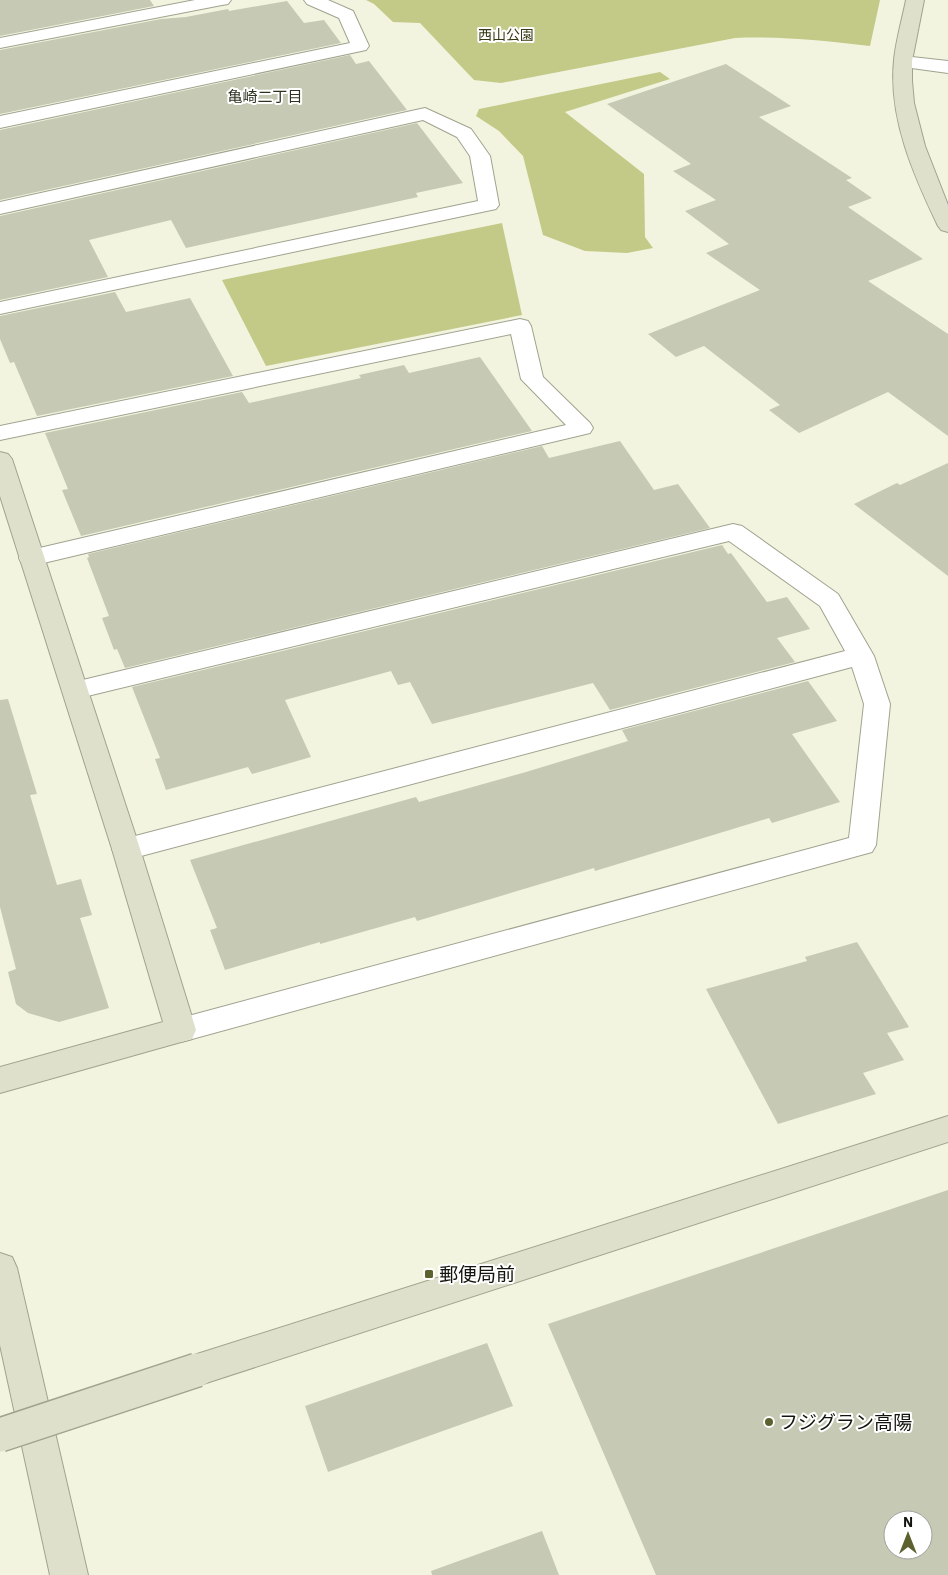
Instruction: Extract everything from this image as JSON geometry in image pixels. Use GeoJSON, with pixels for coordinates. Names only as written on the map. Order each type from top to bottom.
{"type":"FeatureCollection","features":[{"type":"Feature","properties":{"kind":"street"},"geometry":{"type":"LineString","coordinates":[[0,43],[222,0]]}},
{"type":"Feature","properties":{"kind":"street"},"geometry":{"type":"LineString","coordinates":[[0,122],[360,46],[347,15],[312,0]]}},
{"type":"Feature","properties":{"kind":"street"},"geometry":{"type":"LineString","coordinates":[[914,0],[903,62],[905,102],[914,143],[931,192],[948,226]]}},
{"type":"Feature","properties":{"kind":"street"},"geometry":{"type":"LineString","coordinates":[[903,62],[948,67]]}},
{"type":"Feature","properties":{"kind":"street"},"geometry":{"type":"LineString","coordinates":[[0,208],[425,114],[464,133],[480,156],[489,205],[0,308]]}},
{"type":"Feature","properties":{"kind":"street"},"geometry":{"type":"LineString","coordinates":[[0,433],[520,326],[532,379],[582,428],[31,558]]}},
{"type":"Feature","properties":{"kind":"street"},"geometry":{"type":"LineString","coordinates":[[0,459],[126,848],[181,1030]]}},
{"type":"Feature","properties":{"kind":"street"},"geometry":{"type":"LineString","coordinates":[[0,1080],[862,845],[877,704],[861,656],[829,600],[733,532],[75,690]]}},
{"type":"Feature","properties":{"kind":"street"},"geometry":{"type":"LineString","coordinates":[[126,848],[861,656]]}},
{"type":"Feature","properties":{"kind":"street"},"geometry":{"type":"LineString","coordinates":[[0,1435],[948,1129]]}},
{"type":"Feature","properties":{"kind":"street"},"geometry":{"type":"LineString","coordinates":[[0,1268],[69,1575]]}},
{"type":"Feature","properties":{"kind":"green space","name":"西山公園"},"geometry":{"type":"Polygon","coordinates":[[[366,0],[880,0],[870,46],[786,38],[735,38],[501,83],[474,80],[420,23],[393,22],[374,4],[366,0]]]}},
{"type":"Feature","properties":{"kind":"green space"},"geometry":{"type":"Polygon","coordinates":[[[660,72],[670,79],[565,112],[644,174],[645,237],[653,248],[627,253],[585,251],[543,235],[523,156],[499,131],[476,116],[479,109],[660,72]]]}},
{"type":"Feature","properties":{"kind":"green space"},"geometry":{"type":"Polygon","coordinates":[[[502,223],[522,315],[266,366],[222,280],[502,223]]]}},
{"type":"Feature","properties":{"kind":"building"},"geometry":{"type":"Polygon","coordinates":[[[0,0],[150,0],[154,6],[0,36],[0,0]]]}},
{"type":"Feature","properties":{"kind":"building"},"geometry":{"type":"Polygon","coordinates":[[[287,1],[304,23],[324,20],[341,43],[0,114],[0,50],[161,19],[186,17],[228,9],[229,11],[287,1]]]}},
{"type":"Feature","properties":{"kind":"building"},"geometry":{"type":"Polygon","coordinates":[[[350,55],[356,64],[369,61],[407,110],[0,200],[0,130],[350,55]]]}},
{"type":"Feature","properties":{"kind":"building"},"geometry":{"type":"Polygon","coordinates":[[[726,64],[791,106],[759,117],[852,178],[846,180],[872,198],[848,207],[923,259],[868,281],[948,334],[948,436],[888,392],[799,433],[769,410],[780,405],[704,346],[676,357],[648,334],[760,290],[706,253],[729,244],[685,211],[716,200],[673,171],[691,164],[607,104],[726,64]]]}},
{"type":"Feature","properties":{"kind":"building"},"geometry":{"type":"Polygon","coordinates":[[[417,123],[463,183],[416,193],[418,197],[186,248],[171,220],[89,240],[108,277],[0,300],[0,216],[417,123]]]}},
{"type":"Feature","properties":{"kind":"building"},"geometry":{"type":"Polygon","coordinates":[[[115,292],[126,312],[190,298],[233,376],[37,416],[14,362],[10,363],[0,339],[0,316],[115,292]]]}},
{"type":"Feature","properties":{"kind":"building"},"geometry":{"type":"Polygon","coordinates":[[[480,357],[532,431],[81,536],[62,490],[68,489],[45,433],[242,392],[249,403],[361,378],[359,375],[404,365],[409,373],[480,357]]]}},
{"type":"Feature","properties":{"kind":"building"},"geometry":{"type":"Polygon","coordinates":[[[620,441],[654,490],[678,484],[710,528],[125,668],[117,649],[114,650],[102,618],[109,616],[87,558],[89,557],[88,554],[542,446],[549,458],[620,441]]]}},
{"type":"Feature","properties":{"kind":"building"},"geometry":{"type":"Polygon","coordinates":[[[948,463],[948,576],[854,504],[897,483],[900,485],[948,463]]]}},
{"type":"Feature","properties":{"kind":"building"},"geometry":{"type":"Polygon","coordinates":[[[722,545],[728,554],[731,553],[767,602],[787,597],[810,629],[777,638],[795,662],[610,710],[593,683],[432,724],[410,682],[398,685],[391,671],[285,700],[311,757],[252,774],[248,767],[166,790],[155,759],[160,758],[132,687],[722,545]]]}},
{"type":"Feature","properties":{"kind":"building"},"geometry":{"type":"Polygon","coordinates":[[[808,681],[837,721],[792,734],[840,802],[772,823],[769,818],[595,871],[594,868],[417,921],[415,917],[225,970],[210,930],[217,928],[190,860],[416,797],[419,802],[526,772],[628,741],[622,730],[808,681]]]}},
{"type":"Feature","properties":{"kind":"building"},"geometry":{"type":"Polygon","coordinates":[[[8,699],[37,794],[30,795],[57,885],[81,879],[92,915],[80,918],[109,1008],[59,1022],[28,1013],[16,1004],[8,972],[16,969],[0,907],[0,700],[8,699]]]}},
{"type":"Feature","properties":{"kind":"building"},"geometry":{"type":"Polygon","coordinates":[[[857,942],[909,1027],[887,1033],[904,1060],[863,1073],[876,1094],[778,1124],[706,989],[807,961],[805,957],[857,942]]]}},
{"type":"Feature","properties":{"kind":"building","name":"フジグラン高陽"},"geometry":{"type":"Polygon","coordinates":[[[948,1190],[948,1575],[656,1575],[548,1324],[948,1190]]]}},
{"type":"Feature","properties":{"kind":"building"},"geometry":{"type":"Polygon","coordinates":[[[487,1343],[513,1406],[328,1472],[305,1406],[487,1343]]]}},
{"type":"Feature","properties":{"kind":"building"},"geometry":{"type":"Polygon","coordinates":[[[542,1531],[559,1575],[432,1575],[431,1571],[542,1531]]]}},
{"type":"Feature","properties":{"kind":"place","name":"郵便局前"},"geometry":{"type":"Point","coordinates":[429,1274]}},
{"type":"Feature","properties":{"kind":"place","name":"フジグラン高陽"},"geometry":{"type":"Point","coordinates":[769,1422]}},
{"type":"Feature","properties":{"kind":"district","name":"亀崎二丁目"},"geometry":{"type":"Point","coordinates":[265,97]}}]}
